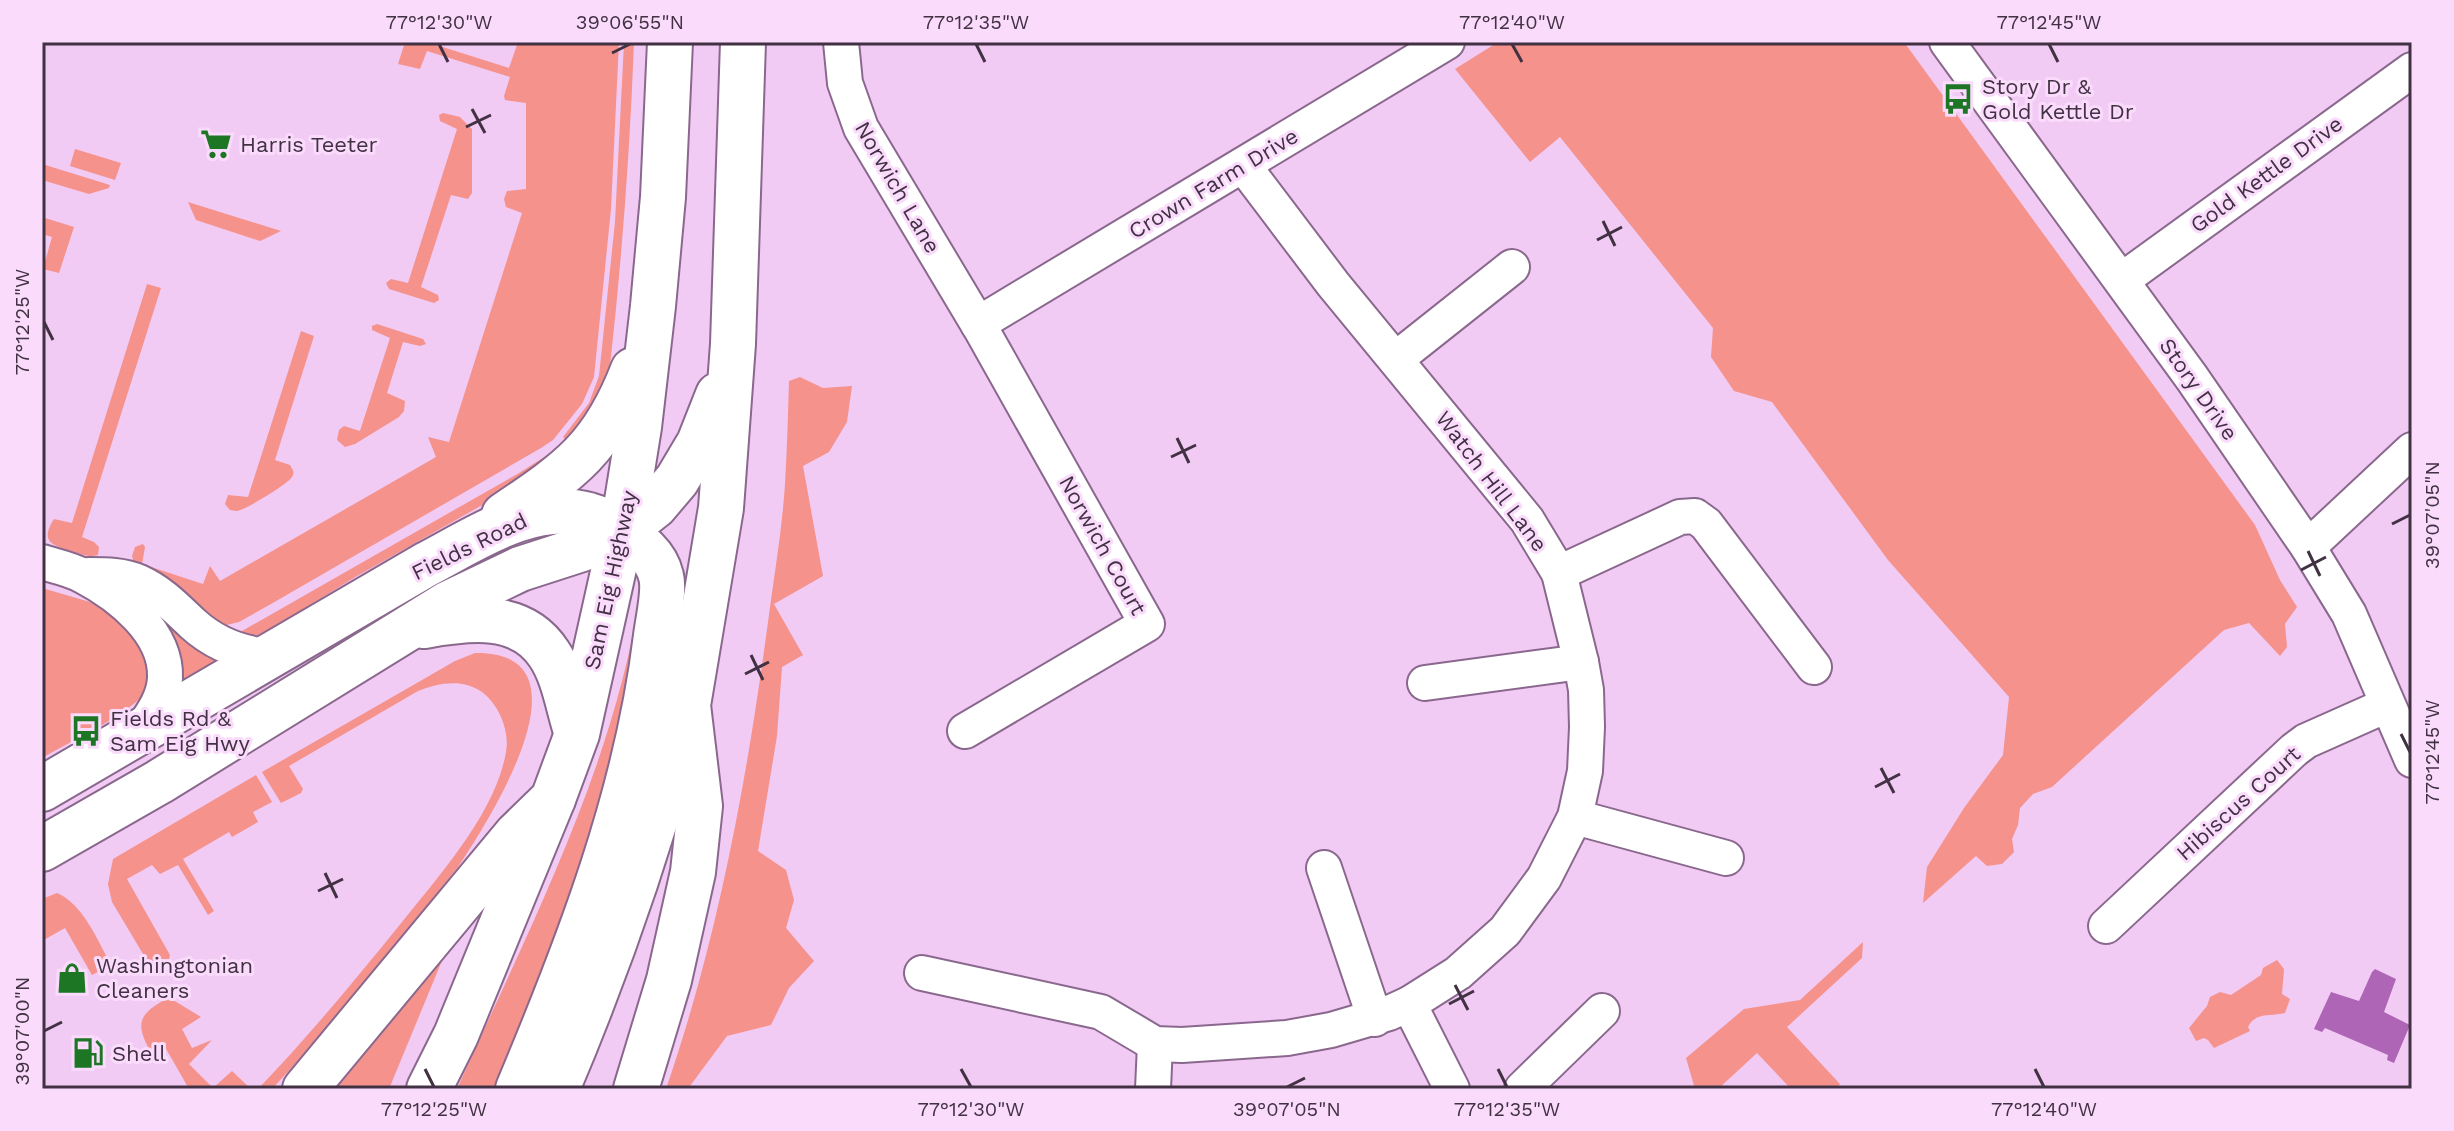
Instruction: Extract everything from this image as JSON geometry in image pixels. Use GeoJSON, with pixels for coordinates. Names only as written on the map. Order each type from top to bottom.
{"type":"FeatureCollection","features":[{"type":"Feature","properties":{"kind":"main road","name":"Sam Eig Highway"},"geometry":{"type":"LineString","coordinates":[[429,1089],[456,1035],[577,734],[622,532],[639,427],[663,197],[670,42]]}},
{"type":"Feature","properties":{"kind":"main road"},"geometry":{"type":"LineString","coordinates":[[557,1089],[591,1007],[658,814],[688,705],[721,508],[733,344],[743,42]]}},
{"type":"Feature","properties":{"kind":"main road"},"geometry":{"type":"LineString","coordinates":[[427,564],[546,486],[597,441],[618,409],[653,306]]}},
{"type":"Feature","properties":{"kind":"main road"},"geometry":{"type":"LineString","coordinates":[[518,1089],[546,1024],[602,873],[652,670],[662,579],[649,552],[622,532],[655,506],[677,480],[692,455],[715,404],[733,344]]}},
{"type":"Feature","properties":{"kind":"main road","name":"Fields Road"},"geometry":{"type":"LineString","coordinates":[[42,789],[427,564],[487,533],[533,515],[567,511],[603,520],[622,532]]}},
{"type":"Feature","properties":{"kind":"main road","name":"Fields Road"},"geometry":{"type":"LineString","coordinates":[[45,847],[159,782],[487,583],[622,532]]}},
{"type":"Feature","properties":{"kind":"main road"},"geometry":{"type":"LineString","coordinates":[[406,630],[477,619],[521,628],[538,640],[551,656],[577,734]]}},
{"type":"Feature","properties":{"kind":"main road"},"geometry":{"type":"LineString","coordinates":[[45,847],[60,815],[231,710],[268,677],[283,648]]}},
{"type":"Feature","properties":{"kind":"main road"},"geometry":{"type":"LineString","coordinates":[[636,1089],[669,980],[693,872],[700,806],[688,705]]}},
{"type":"Feature","properties":{"kind":"main road"},"geometry":{"type":"LineString","coordinates":[[305,1089],[516,835],[553,799]]}},
{"type":"Feature","properties":{"kind":"street","name":"Norwich Lane"},"geometry":{"type":"LineString","coordinates":[[841,42],[845,83],[861,128],[978,324]]}},
{"type":"Feature","properties":{"kind":"street","name":"Crown Farm Drive"},"geometry":{"type":"LineString","coordinates":[[978,324],[1447,42]]}},
{"type":"Feature","properties":{"kind":"street","name":"Story Drive"},"geometry":{"type":"LineString","coordinates":[[1947,42],[2122,280],[2308,547],[2349,614],[2412,760]]}},
{"type":"Feature","properties":{"kind":"street","name":"Gold Kettle Drive"},"geometry":{"type":"LineString","coordinates":[[2122,280],[2412,70]]}},
{"type":"Feature","properties":{"kind":"street","name":"Watch Hill Lane"},"geometry":{"type":"LineString","coordinates":[[1155,1044],[1287,1038],[1331,1030],[1375,1019],[1409,1004],[1458,973],[1505,931],[1544,878],[1575,817],[1585,771],[1586,690],[1559,573],[1527,520],[1333,284],[1243,165]]}},
{"type":"Feature","properties":{"kind":"street"},"geometry":{"type":"LineString","coordinates":[[1396,359],[1512,267]]}},
{"type":"Feature","properties":{"kind":"street","name":"Norwich Court"},"geometry":{"type":"LineString","coordinates":[[965,731],[1147,624],[978,324]]}},
{"type":"Feature","properties":{"kind":"street"},"geometry":{"type":"LineString","coordinates":[[2308,547],[2412,450]]}},
{"type":"Feature","properties":{"kind":"street"},"geometry":{"type":"LineString","coordinates":[[1559,573],[1680,517],[1695,516],[1706,524],[1814,667]]}},
{"type":"Feature","properties":{"kind":"street"},"geometry":{"type":"LineString","coordinates":[[42,562],[80,574],[113,594],[153,636],[164,669],[162,691],[155,710],[139,733]]}},
{"type":"Feature","properties":{"kind":"street"},"geometry":{"type":"LineString","coordinates":[[80,574],[109,575],[139,582],[172,603],[217,641],[246,653],[283,648]]}},
{"type":"Feature","properties":{"kind":"street"},"geometry":{"type":"LineString","coordinates":[[1425,683],[1581,662]]}},
{"type":"Feature","properties":{"kind":"street","name":"Hibiscus Court"},"geometry":{"type":"LineString","coordinates":[[2106,926],[2294,750],[2306,741],[2387,705]]}},
{"type":"Feature","properties":{"kind":"street"},"geometry":{"type":"LineString","coordinates":[[1575,817],[1726,858]]}},
{"type":"Feature","properties":{"kind":"street"},"geometry":{"type":"LineString","coordinates":[[1324,868],[1375,1019]]}},
{"type":"Feature","properties":{"kind":"street"},"geometry":{"type":"LineString","coordinates":[[922,973],[1101,1012],[1155,1044],[1153,1089]]}},
{"type":"Feature","properties":{"kind":"street"},"geometry":{"type":"LineString","coordinates":[[1409,1004],[1452,1089]]}},
{"type":"Feature","properties":{"kind":"street"},"geometry":{"type":"LineString","coordinates":[[1522,1089],[1602,1011]]}},
{"type":"Feature","properties":{"kind":"shaded area"},"geometry":{"type":"Polygon","coordinates":[[[405,42],[427,42],[509,68],[518,42],[619,42],[611,209],[594,377],[582,404],[553,440],[541,448],[239,622],[219,627],[134,564],[132,556],[135,547],[143,544],[145,547],[142,564],[203,584],[210,566],[220,581],[436,457],[428,437],[449,442],[522,213],[506,207],[504,199],[507,191],[526,189],[526,103],[505,100],[510,77],[427,51],[420,69],[398,64],[405,42]]]}},
{"type":"Feature","properties":{"kind":"shaded area"},"geometry":{"type":"Polygon","coordinates":[[[624,42],[634,42],[628,164],[610,366],[607,384],[568,442],[563,437],[589,403],[599,376],[615,222],[624,42]]]}},
{"type":"Feature","properties":{"kind":"shaded area"},"geometry":{"type":"Polygon","coordinates":[[[1498,42],[1904,42],[2255,525],[2280,580],[2297,607],[2285,624],[2287,647],[2280,656],[2249,623],[2224,630],[2052,787],[2033,794],[2020,808],[2012,839],[2014,852],[2002,864],[1987,866],[1976,856],[1923,903],[1927,867],[1964,808],[2003,755],[2009,697],[1888,560],[1772,402],[1734,391],[1711,357],[1713,328],[1560,137],[1530,162],[1455,69],[1498,42]]]}},
{"type":"Feature","properties":{"kind":"shaded area"},"geometry":{"type":"Polygon","coordinates":[[[439,115],[460,117],[472,129],[472,193],[468,199],[451,195],[421,287],[438,295],[439,300],[434,303],[389,289],[386,283],[391,279],[408,283],[457,129],[440,121],[439,115]]]}},
{"type":"Feature","properties":{"kind":"shaded area"},"geometry":{"type":"Polygon","coordinates":[[[75,149],[121,163],[115,180],[70,166],[75,149]]]}},
{"type":"Feature","properties":{"kind":"shaded area"},"geometry":{"type":"Polygon","coordinates":[[[42,164],[110,185],[109,188],[89,194],[42,180],[42,164]]]}},
{"type":"Feature","properties":{"kind":"shaded area"},"geometry":{"type":"Polygon","coordinates":[[[188,202],[281,231],[260,241],[196,220],[188,202]]]}},
{"type":"Feature","properties":{"kind":"shaded area"},"geometry":{"type":"Polygon","coordinates":[[[42,217],[74,227],[59,273],[43,269],[52,237],[42,234],[42,217]]]}},
{"type":"Feature","properties":{"kind":"shaded area"},"geometry":{"type":"Polygon","coordinates":[[[147,284],[161,288],[82,537],[99,547],[98,555],[85,555],[53,544],[48,532],[54,519],[72,523],[147,284]]]}},
{"type":"Feature","properties":{"kind":"shaded area"},"geometry":{"type":"Polygon","coordinates":[[[377,324],[423,339],[426,344],[420,346],[403,342],[387,393],[405,401],[404,411],[355,444],[345,447],[337,440],[339,430],[344,426],[360,431],[390,338],[372,330],[372,326],[377,324]]]}},
{"type":"Feature","properties":{"kind":"shaded area"},"geometry":{"type":"Polygon","coordinates":[[[301,331],[314,336],[275,460],[290,465],[293,475],[257,502],[237,511],[230,510],[225,504],[228,495],[248,497],[301,331]]]}},
{"type":"Feature","properties":{"kind":"shaded area"},"geometry":{"type":"Polygon","coordinates":[[[800,377],[823,388],[852,386],[847,422],[829,452],[803,466],[823,576],[774,604],[803,655],[782,667],[777,736],[758,851],[786,870],[794,900],[786,928],[814,961],[789,988],[771,1025],[727,1036],[690,1086],[691,1089],[666,1089],[701,975],[729,858],[760,681],[782,519],[789,381],[800,377]]]}},
{"type":"Feature","properties":{"kind":"shaded area"},"geometry":{"type":"Polygon","coordinates":[[[560,447],[500,495],[266,632],[240,635],[242,631],[560,447]]]}},
{"type":"Feature","properties":{"kind":"shaded area"},"geometry":{"type":"Polygon","coordinates":[[[42,588],[90,602],[115,615],[145,650],[150,688],[115,717],[42,758],[42,588]]]}},
{"type":"Feature","properties":{"kind":"shaded area"},"geometry":{"type":"Polygon","coordinates":[[[132,595],[219,659],[181,681],[132,595]]]}},
{"type":"Feature","properties":{"kind":"shaded area"},"geometry":{"type":"Polygon","coordinates":[[[640,595],[640,646],[588,860],[500,1089],[457,1089],[539,909],[589,786],[610,724],[640,595]]]}},
{"type":"Feature","properties":{"kind":"shaded area"},"geometry":{"type":"Polygon","coordinates":[[[475,653],[511,660],[528,679],[532,708],[524,742],[509,779],[458,867],[341,1014],[272,1089],[258,1089],[349,986],[464,842],[491,797],[500,775],[507,744],[505,727],[498,711],[482,692],[458,683],[442,684],[418,691],[289,766],[303,789],[281,803],[262,772],[455,661],[475,653]]]}},
{"type":"Feature","properties":{"kind":"shaded area"},"geometry":{"type":"Polygon","coordinates":[[[256,775],[272,802],[253,812],[258,822],[232,837],[229,832],[183,859],[214,911],[208,915],[178,865],[160,874],[152,865],[127,879],[170,955],[168,963],[163,966],[149,964],[112,902],[108,884],[113,859],[256,775]]]}},
{"type":"Feature","properties":{"kind":"shaded area"},"geometry":{"type":"Polygon","coordinates":[[[57,893],[82,914],[111,965],[92,975],[65,928],[42,941],[42,899],[57,893]]]}},
{"type":"Feature","properties":{"kind":"shaded area"},"geometry":{"type":"Polygon","coordinates":[[[1863,942],[1862,958],[1787,1027],[1840,1084],[1836,1089],[1791,1089],[1757,1053],[1718,1089],[1695,1089],[1686,1058],[1744,1009],[1800,1000],[1863,942]]]}},
{"type":"Feature","properties":{"kind":"shaded area"},"geometry":{"type":"Polygon","coordinates":[[[446,951],[389,1089],[326,1089],[446,951]]]}},
{"type":"Feature","properties":{"kind":"shaded area"},"geometry":{"type":"Polygon","coordinates":[[[2277,960],[2284,969],[2282,994],[2290,999],[2285,1013],[2255,1019],[2248,1027],[2250,1031],[2214,1048],[2204,1038],[2196,1041],[2189,1028],[2207,1006],[2210,997],[2220,992],[2231,995],[2277,960]]]}},
{"type":"Feature","properties":{"kind":"shaded area"},"geometry":{"type":"Polygon","coordinates":[[[2375,969],[2396,979],[2384,1012],[2410,1025],[2394,1063],[2387,1060],[2388,1055],[2325,1028],[2322,1032],[2314,1029],[2331,992],[2359,1001],[2375,969]]]}},
{"type":"Feature","properties":{"kind":"shaded area"},"geometry":{"type":"Polygon","coordinates":[[[166,999],[201,1017],[182,1029],[192,1048],[212,1040],[189,1064],[213,1088],[232,1071],[251,1089],[189,1089],[165,1047],[152,1054],[143,1035],[142,1022],[149,1010],[166,999]]]}},
{"type":"Feature","properties":{"kind":"place","name":"Story Dr & Gold Kettle Dr"},"geometry":{"type":"Point","coordinates":[1958,99]}},
{"type":"Feature","properties":{"kind":"place","name":"Harris Teeter"},"geometry":{"type":"Point","coordinates":[216,144]}},
{"type":"Feature","properties":{"kind":"place","name":"Fields Rd & Sam Eig Hwy"},"geometry":{"type":"Point","coordinates":[86,731]}},
{"type":"Feature","properties":{"kind":"place","name":"Washingtonian Cleaners"},"geometry":{"type":"Point","coordinates":[72,978]}},
{"type":"Feature","properties":{"kind":"place","name":"Shell"},"geometry":{"type":"Point","coordinates":[88,1053]}}]}
